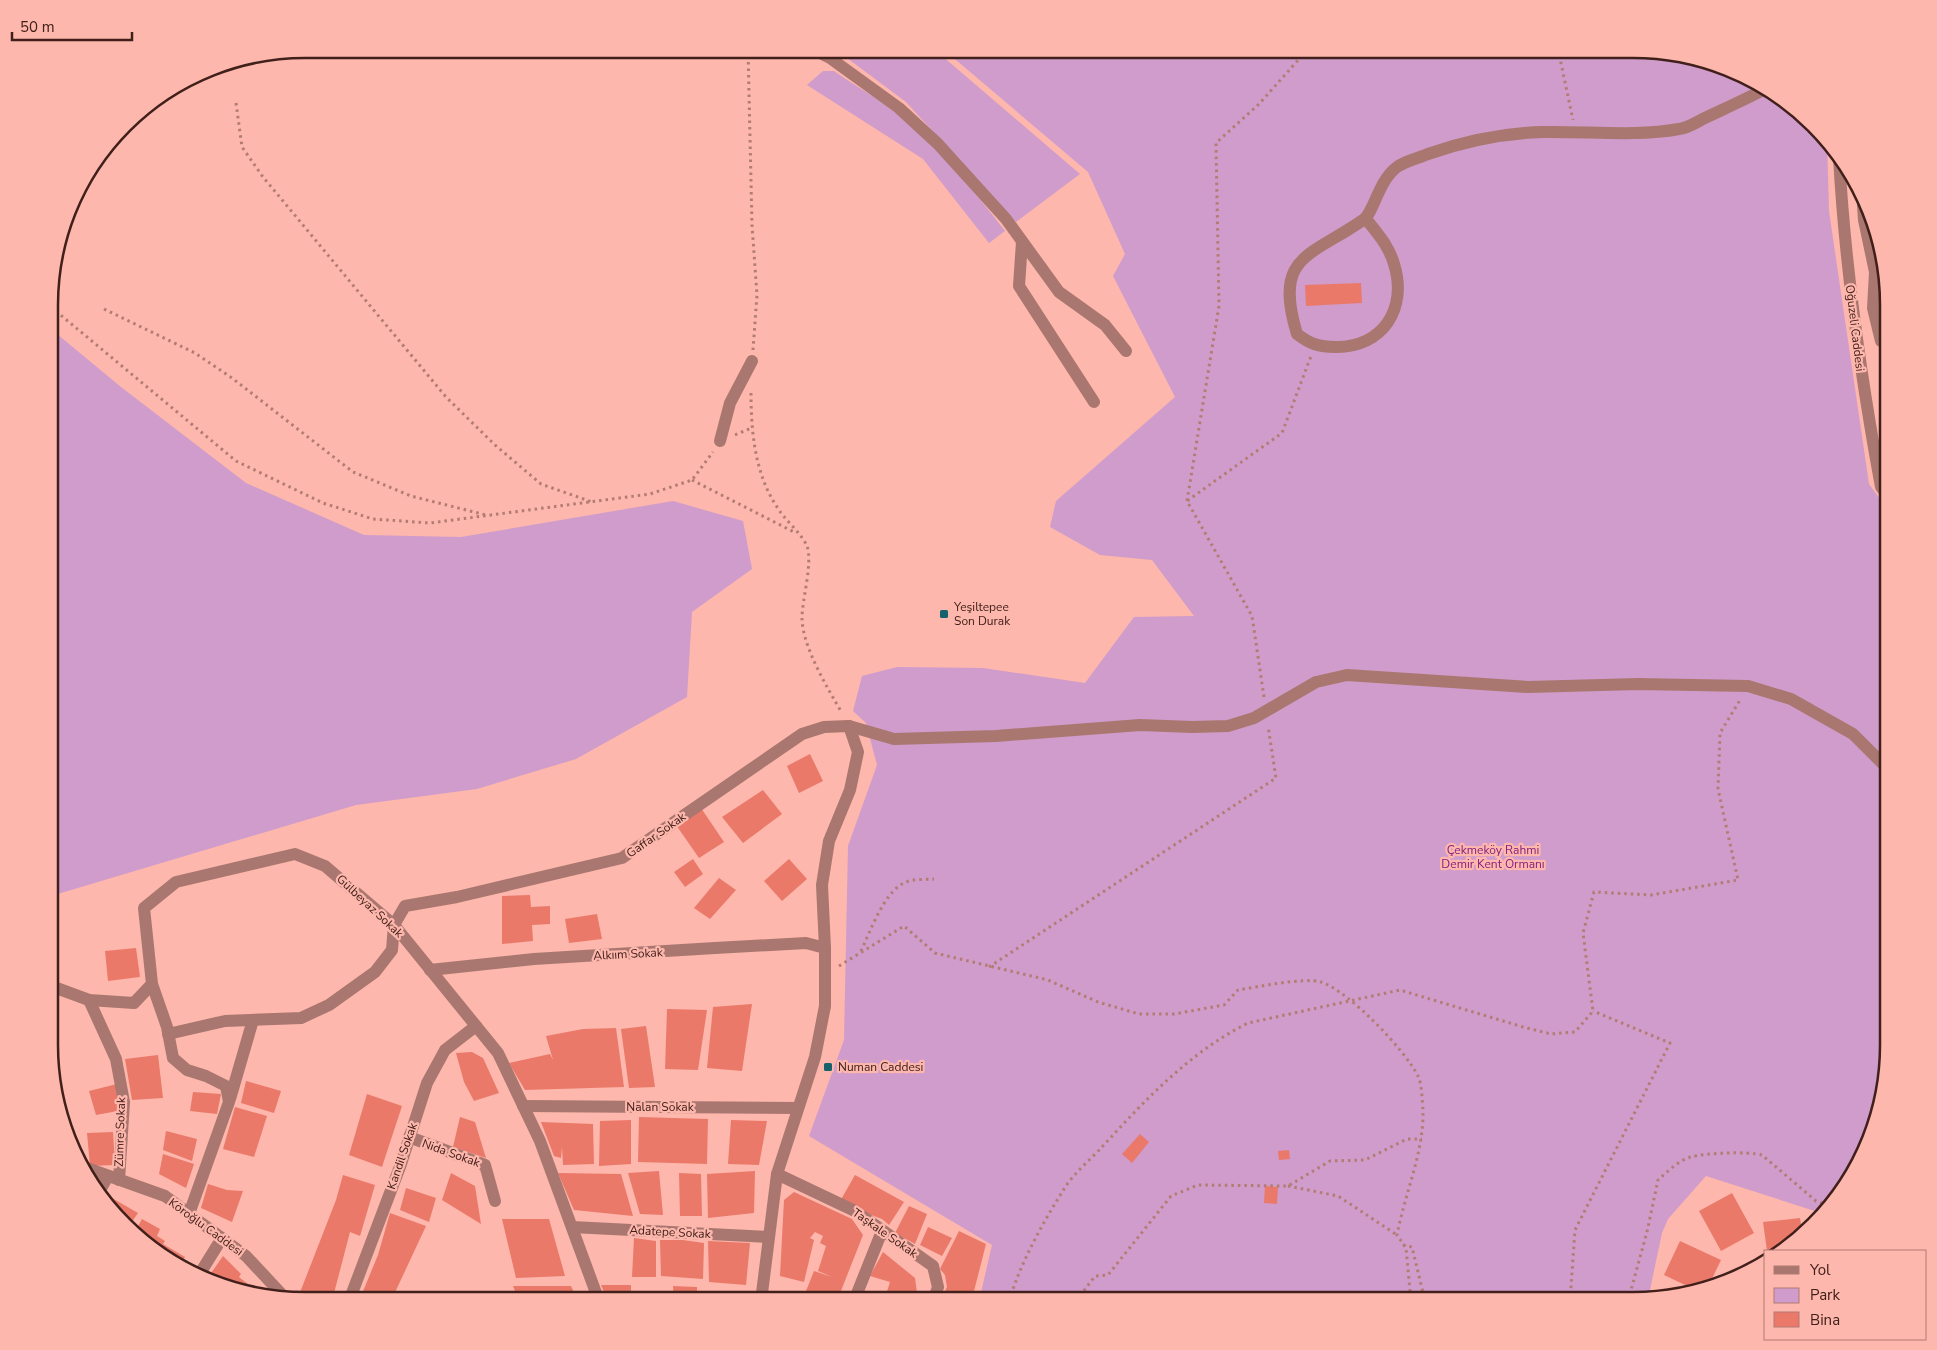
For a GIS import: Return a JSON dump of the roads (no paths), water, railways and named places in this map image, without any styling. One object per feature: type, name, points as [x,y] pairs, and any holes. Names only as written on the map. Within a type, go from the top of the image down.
[{"type":"street","points":[[830,58],[899,108],[938,144],[1006,219],[1059,292],[1105,325],[1126,351]]},
{"type":"street","points":[[1366,219],[1390,252],[1395,266],[1398,284],[1393,315],[1386,327],[1365,343],[1350,347],[1315,346],[1297,334],[1289,296],[1292,278],[1299,262],[1311,251],[1366,219],[1384,180],[1398,166],[1439,150],[1492,137],[1542,132],[1658,133],[1682,129],[1758,92]]},
{"type":"street","name":"Oğuzeli Caddesi","points":[[1840,170],[1843,230],[1863,390],[1880,482]]},
{"type":"street","points":[[1864,219],[1874,272],[1873,308],[1880,337]]},
{"type":"street","points":[[1022,242],[1019,286],[1094,402]]},
{"type":"street","points":[[720,441],[730,402],[752,361]]},
{"type":"street","name":"Gaffar Sokak","points":[[394,925],[405,906],[457,897],[622,858],[802,734],[824,727],[849,726],[894,739],[996,736],[1140,725],[1228,726],[1266,712],[1316,682],[1347,675],[1528,687],[1638,684],[1748,686],[1791,699],[1853,734],[1880,761]]},
{"type":"street","points":[[762,1292],[776,1174],[817,1049],[825,1006],[822,884],[829,841],[850,790],[858,752],[849,726]]},
{"type":"street","name":"Gülbeyaz Sokak","points":[[152,984],[144,908],[176,882],[295,854],[325,866],[394,925],[498,1053],[540,1141],[596,1292]]},
{"type":"street","points":[[168,1034],[225,1021],[301,1018],[329,1005],[375,972],[392,950],[394,925]]},
{"type":"street","name":"Alkıım Sokak","points":[[430,970],[534,959],[715,948],[806,943],[825,948]]},
{"type":"street","points":[[58,989],[89,1000],[134,1002],[152,984],[168,1034],[173,1058],[187,1070],[206,1076],[226,1086],[229,1102]]},
{"type":"street","name":"Zümre Sokak","points":[[89,1000],[116,1059],[124,1102],[113,1178]]},
{"type":"street","points":[[189,1214],[229,1102],[253,1020]]},
{"type":"street","name":"Kandil Sokak","points":[[352,1292],[427,1083],[445,1050],[476,1026]]},
{"type":"street","name":"Nalan Sokak","points":[[523,1106],[798,1108]]},
{"type":"street","name":"Nida Sokak","points":[[409,1137],[485,1165],[495,1202]]},
{"type":"street","name":"Köroğlu Caddesi","points":[[92,1170],[165,1196],[246,1256],[278,1291]]},
{"type":"street","name":"Taşkale Sokak","points":[[776,1174],[855,1211],[932,1266],[938,1287],[936,1292]]},
{"type":"street","points":[[103,1189],[113,1178]]},
{"type":"street","name":"Adatepe Sokak","points":[[572,1228],[767,1237]]},
{"type":"street","points":[[858,1292],[882,1231]]},
{"type":"street","points":[[202,1270],[222,1238]]},
{"type":"place","name":"Yeşiltepee Son Durak","points":[[944,614]]},
{"type":"place","name":"Numan Caddesi","points":[[828,1067]]},
{"type":"park label","name":"Çekmeköy Rahmi Demir Kent Ormanı","points":[[1493,857]]}]
